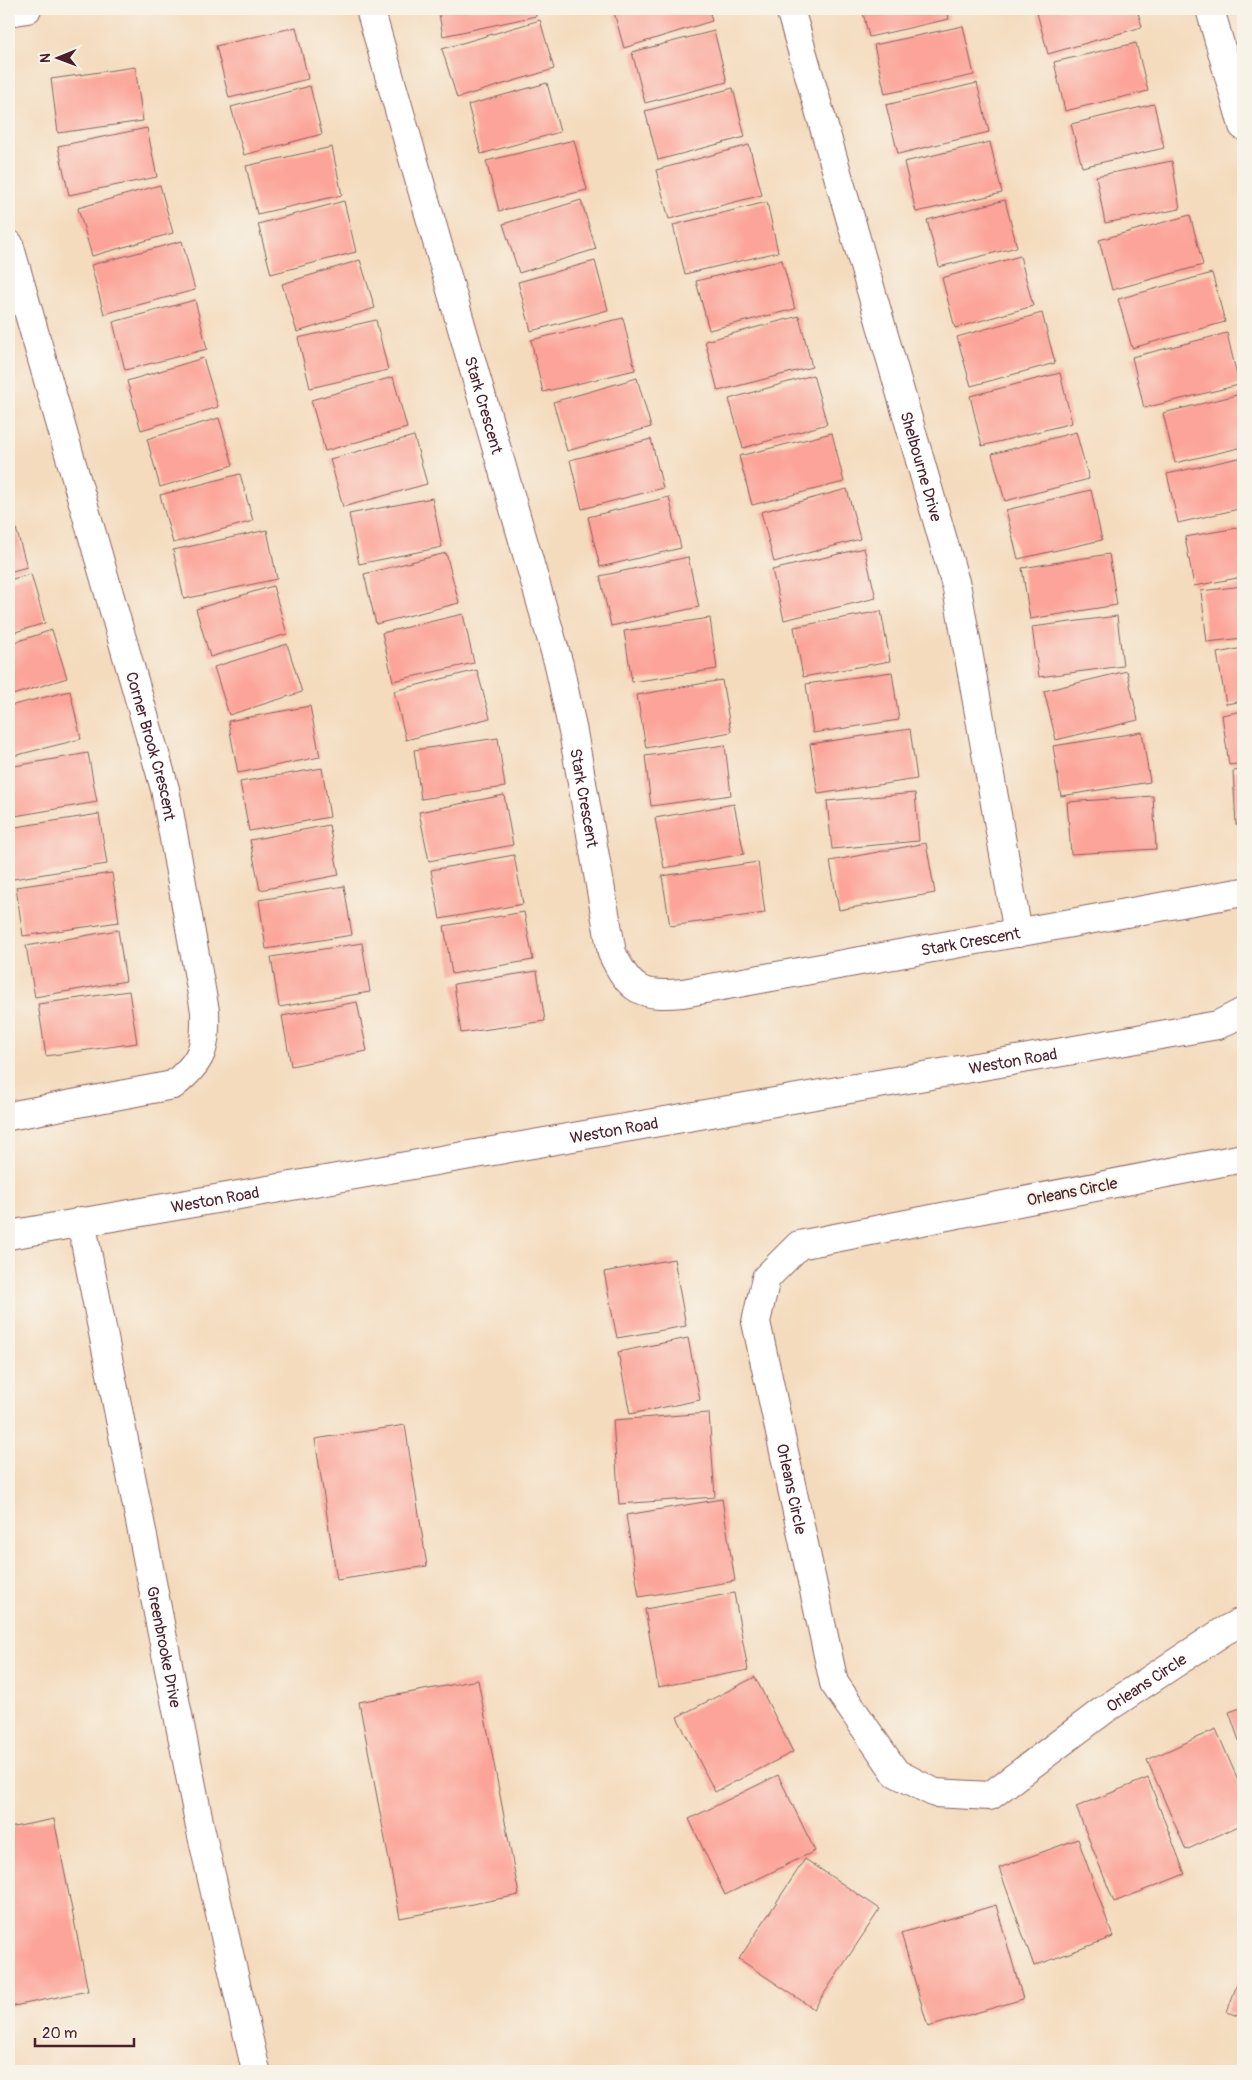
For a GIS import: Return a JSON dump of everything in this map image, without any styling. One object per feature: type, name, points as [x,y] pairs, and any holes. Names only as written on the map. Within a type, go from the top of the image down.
[{"type":"street","points":[[9,12],[27,9]]},
{"type":"street","name":"Stark Crescent","points":[[370,9],[558,665],[573,732],[612,953],[623,976],[639,990],[662,995],[683,993],[1243,892]]},
{"type":"street","name":"Shelbourne Drive","points":[[790,9],[957,589],[1018,933]]},
{"type":"street","points":[[1210,9],[1243,126]]},
{"type":"street","name":"Corner Brook Crescent","points":[[9,244],[165,789],[205,1011],[205,1034],[201,1054],[190,1071],[173,1085],[9,1116]]},
{"type":"street","name":"Weston Road","points":[[9,1235],[81,1221],[1230,1026],[1243,1012]]},
{"type":"street","name":"Orleans Circle","points":[[1243,1158],[799,1245],[766,1278],[756,1322],[834,1683],[896,1773],[935,1793],[990,1796],[1104,1710],[1224,1631],[1243,1622]]},
{"type":"street","name":"Greenbrooke Drive","points":[[81,1221],[200,1827],[256,2071]]},
{"type":"building","points":[[438,9],[535,9],[536,16],[443,36]]},
{"type":"building","points":[[613,9],[709,9],[712,21],[624,48]]},
{"type":"building","points":[[862,9],[947,9],[949,19],[869,37]]},
{"type":"building","points":[[1036,9],[1137,9],[1142,27],[1048,54]]},
{"type":"building","points":[[540,20],[554,69],[457,98],[442,49]]},
{"type":"building","points":[[963,26],[974,75],[885,94],[874,45]]},
{"type":"building","points":[[296,27],[308,79],[229,98],[216,46]]},
{"type":"building","points":[[714,31],[727,82],[645,103],[632,52]]},
{"type":"building","points":[[1136,43],[1148,91],[1065,111],[1054,62]]},
{"type":"building","points":[[135,67],[143,121],[58,133],[51,79]]},
{"type":"building","points":[[547,83],[560,132],[481,154],[468,105]]},
{"type":"building","points":[[977,83],[989,132],[898,154],[886,105]]},
{"type":"building","points":[[310,86],[322,134],[244,155],[231,107]]},
{"type":"building","points":[[733,88],[745,137],[658,160],[645,111]]},
{"type":"building","points":[[1154,104],[1164,148],[1082,167],[1071,124]]},
{"type":"building","points":[[147,128],[157,177],[69,195],[58,146]]},
{"type":"building","points":[[574,140],[587,190],[499,211],[486,161]]},
{"type":"building","points":[[990,142],[1002,193],[916,212],[904,162]]},
{"type":"building","points":[[749,145],[762,195],[669,219],[656,170]]},
{"type":"building","points":[[332,147],[342,195],[257,214],[246,166]]},
{"type":"building","points":[[1172,161],[1180,209],[1105,223],[1096,176]]},
{"type":"building","points":[[160,185],[173,233],[92,256],[78,208]]},
{"type":"building","points":[[581,200],[596,249],[519,273],[503,224]]},
{"type":"building","points":[[1005,200],[1017,247],[939,267],[927,220]]},
{"type":"building","points":[[344,201],[356,252],[271,274],[258,224]]},
{"type":"building","points":[[767,202],[778,252],[685,274],[673,225]]},
{"type":"building","points":[[1190,215],[1203,265],[1112,290],[1099,240]]},
{"type":"building","points":[[182,241],[195,290],[104,314],[91,265]]},
{"type":"building","points":[[1020,256],[1033,306],[955,328],[942,278]]},
{"type":"building","points":[[360,260],[375,308],[297,332],[282,284]]},
{"type":"building","points":[[782,260],[795,309],[709,330],[696,281]]},
{"type":"building","points":[[595,261],[608,310],[531,331],[518,282]]},
{"type":"building","points":[[1212,273],[1225,322],[1132,348],[1118,299]]},
{"type":"building","points":[[195,300],[207,349],[125,370],[113,322]]},
{"type":"building","points":[[1042,313],[1055,363],[971,386],[957,337]]},
{"type":"building","points":[[799,316],[812,367],[718,391],[705,341]]},
{"type":"building","points":[[623,318],[635,370],[543,392],[531,340]]},
{"type":"building","points":[[376,320],[388,370],[310,388],[298,338]]},
{"type":"building","points":[[1227,333],[1239,385],[1144,408],[1132,357]]},
{"type":"building","points":[[203,358],[218,407],[141,430],[127,381]]},
{"type":"building","points":[[1060,373],[1072,423],[982,446],[970,396]]},
{"type":"building","points":[[813,375],[827,424],[743,448],[729,399]]},
{"type":"building","points":[[393,377],[407,428],[325,451],[311,400]]},
{"type":"building","points":[[637,378],[651,427],[567,451],[553,402]]},
{"type":"building","points":[[1241,394],[1243,404],[1243,447],[1175,463],[1163,413]]},
{"type":"building","points":[[219,418],[233,465],[160,487],[147,439]]},
{"type":"building","points":[[1076,432],[1089,479],[1005,501],[992,454]]},
{"type":"building","points":[[832,433],[844,482],[752,505],[739,456]]},
{"type":"building","points":[[414,436],[427,484],[343,507],[330,459]]},
{"type":"building","points":[[651,439],[663,488],[582,509],[570,460]]},
{"type":"building","points":[[1243,457],[1243,508],[1178,523],[1167,474]]},
{"type":"building","points":[[240,474],[253,521],[173,543],[160,495]]},
{"type":"building","points":[[847,489],[860,539],[774,562],[761,512]]},
{"type":"building","points":[[1091,490],[1102,540],[1018,559],[1006,510]]},
{"type":"building","points":[[669,497],[681,548],[600,567],[588,517]]},
{"type":"building","points":[[432,498],[442,547],[359,564],[349,514]]},
{"type":"building","points":[[13,518],[27,567],[9,572],[9,519]]},
{"type":"building","points":[[1243,527],[1243,577],[1194,586],[1185,537]]},
{"type":"building","points":[[267,530],[277,579],[184,599],[173,550]]},
{"type":"building","points":[[864,548],[876,598],[784,620],[772,570]]},
{"type":"building","points":[[446,553],[459,603],[376,624],[364,574]]},
{"type":"building","points":[[1109,554],[1117,605],[1030,619],[1022,568]]},
{"type":"building","points":[[688,557],[699,607],[611,626],[600,576]]},
{"type":"building","points":[[31,574],[45,623],[9,634],[9,580]]},
{"type":"building","points":[[273,586],[287,634],[210,657],[196,609]]},
{"type":"building","points":[[1243,586],[1243,638],[1207,642],[1201,591]]},
{"type":"building","points":[[881,611],[890,661],[803,677],[794,627]]},
{"type":"building","points":[[463,614],[474,663],[393,681],[382,633]]},
{"type":"building","points":[[1117,616],[1123,666],[1039,677],[1032,627]]},
{"type":"building","points":[[710,618],[717,669],[632,682],[624,631]]},
{"type":"building","points":[[52,630],[67,678],[9,696],[9,644]]},
{"type":"building","points":[[287,644],[302,692],[229,715],[214,667]]},
{"type":"building","points":[[1243,648],[1243,701],[1226,704],[1217,653]]},
{"type":"building","points":[[477,670],[490,718],[406,740],[394,691]]},
{"type":"building","points":[[1127,671],[1138,720],[1056,740],[1044,691]]},
{"type":"building","points":[[892,672],[899,720],[813,733],[806,684]]},
{"type":"building","points":[[722,680],[731,732],[646,748],[637,695]]},
{"type":"building","points":[[70,691],[81,739],[9,757],[9,706]]},
{"type":"building","points":[[310,706],[320,757],[238,773],[228,721]]},
{"type":"building","points":[[1243,711],[1243,763],[1229,765],[1222,715]]},
{"type":"building","points":[[910,729],[917,779],[818,794],[810,744]]},
{"type":"building","points":[[1142,732],[1150,782],[1061,796],[1053,746]]},
{"type":"building","points":[[498,738],[505,787],[421,799],[414,750]]},
{"type":"building","points":[[725,745],[731,795],[651,806],[645,756]]},
{"type":"building","points":[[88,753],[97,802],[9,817],[9,767]]},
{"type":"building","points":[[322,768],[330,817],[249,831],[240,782]]},
{"type":"building","points":[[1243,770],[1243,824],[1236,825],[1233,771]]},
{"type":"building","points":[[915,793],[919,841],[832,849],[827,801]]},
{"type":"building","points":[[504,795],[513,845],[429,861],[419,812]]},
{"type":"building","points":[[1153,796],[1156,849],[1071,854],[1067,802]]},
{"type":"building","points":[[734,804],[744,854],[664,868],[655,818]]},
{"type":"building","points":[[99,814],[107,864],[13,879],[9,854],[9,828]]},
{"type":"building","points":[[329,825],[339,875],[260,890],[250,840]]},
{"type":"building","points":[[926,843],[935,893],[839,910],[830,861]]},
{"type":"building","points":[[514,855],[523,904],[440,919],[431,870]]},
{"type":"building","points":[[758,862],[765,913],[670,926],[662,876]]},
{"type":"building","points":[[112,873],[119,922],[23,936],[16,887]]},
{"type":"building","points":[[344,886],[352,935],[266,949],[259,900]]},
{"type":"building","points":[[524,912],[533,960],[452,974],[444,926]]},
{"type":"building","points":[[118,930],[126,981],[35,997],[26,946]]},
{"type":"building","points":[[362,943],[370,992],[279,1007],[271,957]]},
{"type":"building","points":[[537,971],[545,1021],[461,1033],[454,984]]},
{"type":"building","points":[[129,991],[137,1043],[46,1056],[38,1004]]},
{"type":"building","points":[[357,1002],[367,1051],[291,1066],[282,1016]]},
{"type":"building","points":[[674,1259],[686,1326],[617,1338],[604,1272]]},
{"type":"building","points":[[688,1338],[700,1400],[630,1414],[618,1352]]},
{"type":"building","points":[[709,1413],[715,1497],[619,1504],[613,1420]]},
{"type":"building","points":[[405,1425],[427,1566],[337,1580],[315,1439]]},
{"type":"building","points":[[722,1499],[735,1581],[639,1597],[626,1515]]},
{"type":"building","points":[[734,1593],[748,1670],[658,1687],[645,1609]]},
{"type":"building","points":[[755,1677],[793,1752],[715,1792],[677,1717]]},
{"type":"building","points":[[478,1680],[519,1895],[400,1918],[359,1702]]},
{"type":"building","points":[[1243,1707],[1243,1752],[1229,1712]]},
{"type":"building","points":[[1216,1729],[1243,1792],[1243,1824],[1186,1850],[1147,1760]]},
{"type":"building","points":[[778,1775],[815,1851],[725,1895],[689,1819]]},
{"type":"building","points":[[1148,1778],[1185,1874],[1114,1902],[1076,1807]]},
{"type":"building","points":[[54,1819],[88,1991],[9,2007],[9,1828]]},
{"type":"building","points":[[1078,1839],[1113,1937],[1034,1966],[999,1868]]},
{"type":"building","points":[[805,1859],[880,1909],[814,2009],[739,1959]]},
{"type":"building","points":[[996,1905],[1023,1999],[928,2027],[901,1933]]},
{"type":"building","points":[[1243,1968],[1243,2018],[1227,2012]]}]
